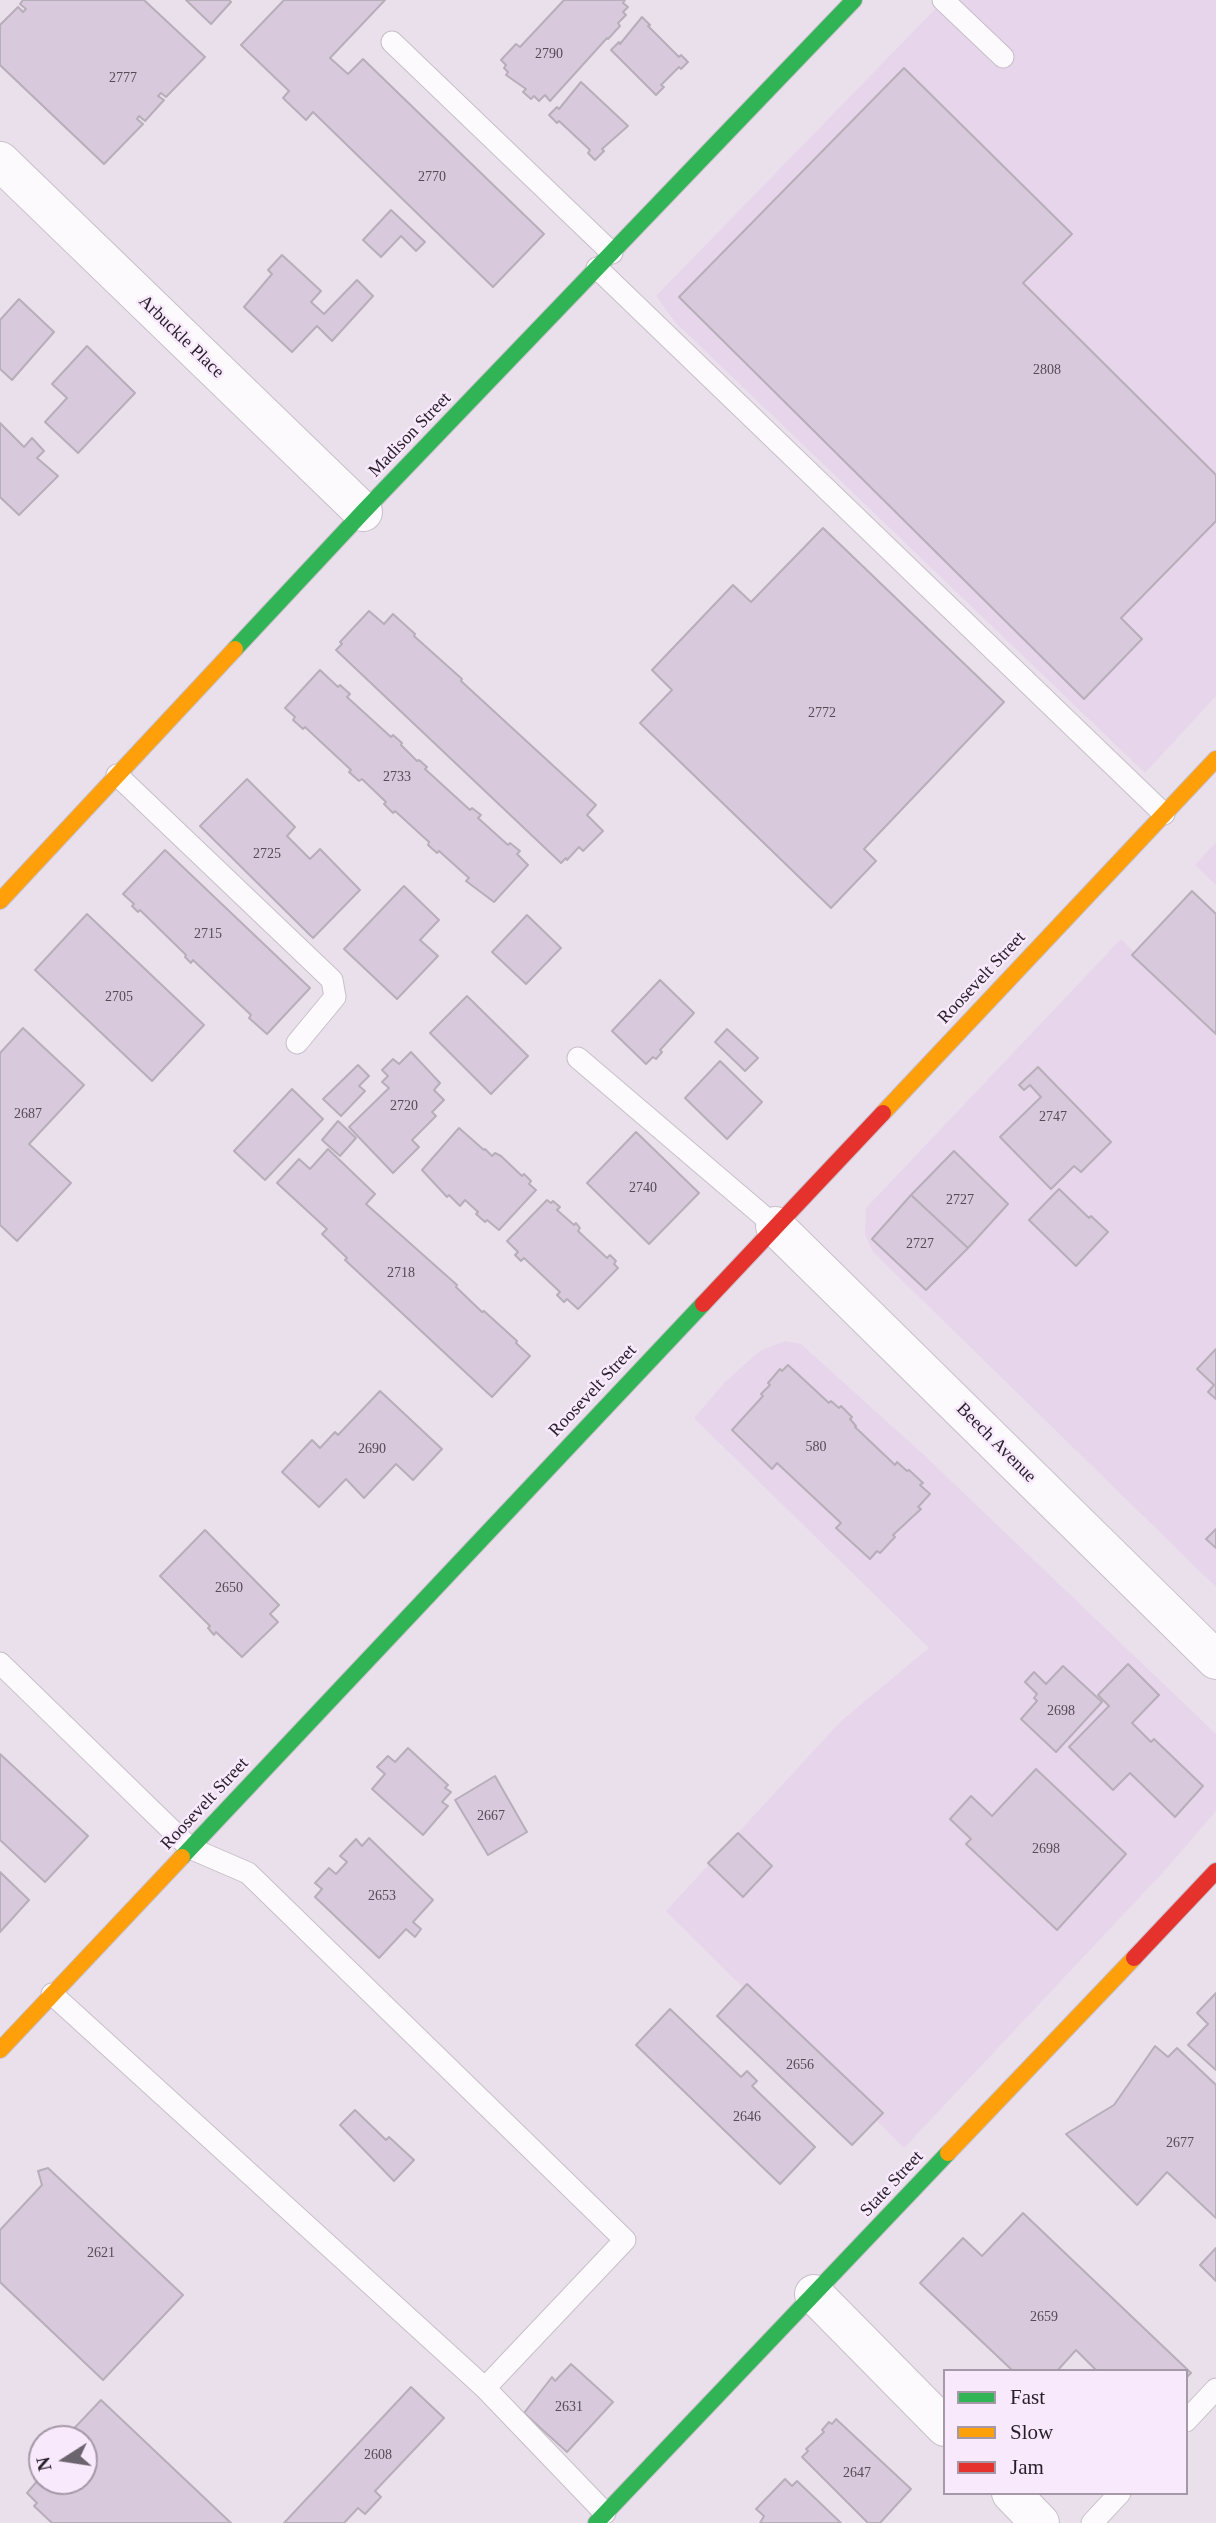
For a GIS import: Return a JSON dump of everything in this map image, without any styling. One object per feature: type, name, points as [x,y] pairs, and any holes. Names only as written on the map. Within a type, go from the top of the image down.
[{"type":"street","name":"Madison Street","points":[[0,901],[363,512],[854,0]]},
{"type":"street","name":"Arbuckle Place","points":[[0,162],[363,512]]},
{"type":"street","name":"Roosevelt Street","points":[[0,2050],[1216,759]]},
{"type":"street","name":"Beech Avenue","points":[[775,1226],[1216,1660]]},
{"type":"street","name":"State Street","points":[[601,2518],[1216,1871]]},
{"type":"street","points":[[814,2294],[943,2425]]},
{"type":"street","points":[[1013,2495],[1040,2523]]},
{"type":"lane","points":[[943,0],[1003,57]]},
{"type":"lane","points":[[392,42],[604,260],[1164,814]]},
{"type":"lane","points":[[117,775],[331,980],[335,997],[297,1043]]},
{"type":"lane","points":[[578,1058],[775,1226]]},
{"type":"lane","points":[[0,1663],[190,1848],[248,1873],[625,2240],[485,2388]]},
{"type":"lane","points":[[52,1994],[485,2388],[601,2518]]},
{"type":"lane","points":[[1188,2419],[1216,2389]]},
{"type":"lane","points":[[1092,2523],[1118,2495]]},
{"type":"shaded area","points":[[944,0],[1216,0],[1216,696],[1145,773],[675,322],[656,296]]},
{"type":"shaded area","points":[[1216,842],[1216,885],[1195,865]]},
{"type":"shaded area","points":[[1121,939],[1216,1033],[1216,1587],[873,1252],[865,1234],[866,1208]]},
{"type":"shaded area","points":[[785,1341],[801,1344],[925,1456],[1216,1734],[1216,1811],[1167,1868],[904,2148],[666,1911],[841,1721],[929,1648],[694,1418],[725,1382],[760,1351]]},
{"type":"building","points":[[23,0],[144,0],[205,57],[166,97],[161,93],[158,96],[164,100],[145,121],[139,116],[137,119],[143,124],[104,164],[0,65],[0,25],[18,7],[23,12],[26,9],[20,4]]},
{"type":"building","points":[[186,0],[229,0],[231,2],[211,24]]},
{"type":"building","points":[[284,0],[385,0],[330,58],[348,74],[363,59],[544,234],[493,287],[313,112],[306,120],[283,98],[289,91],[241,45]]},
{"type":"building","points":[[564,0],[625,0],[623,3],[628,7],[623,12],[626,15],[618,23],[620,26],[550,101],[545,95],[539,101],[534,96],[531,99],[523,92],[526,89],[506,75],[506,65],[501,60],[516,44],[520,47]]},
{"type":"building","points":[[642,17],[679,57],[681,55],[688,62],[661,85],[664,87],[656,95],[611,50],[619,42],[620,44]]},
{"type":"building","points":[[904,68],[1072,234],[1023,283],[1216,475],[1216,521],[1121,618],[1142,639],[1084,699],[679,297]]},
{"type":"building","points":[[581,82],[628,126],[602,149],[604,151],[595,160],[588,153],[590,150],[549,115],[557,107],[559,109]]},
{"type":"building","points":[[391,210],[425,242],[416,251],[401,236],[381,257],[363,240]]},
{"type":"building","points":[[282,255],[321,291],[311,302],[324,314],[357,280],[373,296],[332,341],[317,326],[292,352],[244,307],[272,274],[268,270]]},
{"type":"building","points":[[19,299],[54,332],[12,380],[0,369],[0,320]]},
{"type":"building","points":[[87,346],[135,393],[78,453],[45,422],[67,398],[52,384]]},
{"type":"building","points":[[0,423],[24,447],[32,438],[44,451],[37,458],[58,476],[19,515],[0,497]]},
{"type":"building","points":[[823,528],[1004,702],[864,849],[876,861],[831,908],[640,723],[672,690],[652,670],[733,585],[751,602]]},
{"type":"building","points":[[369,611],[384,624],[393,614],[462,679],[461,681],[596,805],[587,815],[603,831],[583,851],[579,847],[561,863],[336,650],[342,644],[340,642]]},
{"type":"building","points":[[320,670],[350,694],[347,697],[391,737],[393,735],[402,743],[417,761],[427,767],[425,769],[470,810],[472,808],[481,815],[478,818],[508,845],[510,843],[520,851],[517,854],[528,865],[494,902],[466,881],[469,878],[439,851],[437,853],[428,845],[429,842],[395,811],[393,813],[384,804],[386,802],[362,779],[359,781],[349,772],[351,770],[305,727],[303,729],[293,720],[295,717],[285,708]]},
{"type":"building","points":[[247,779],[295,827],[287,836],[310,859],[320,849],[360,890],[313,938],[200,826]]},
{"type":"building","points":[[165,850],[310,988],[267,1034],[249,1018],[251,1015],[193,960],[191,963],[123,894]]},
{"type":"building","points":[[404,886],[439,920],[420,940],[438,956],[397,999],[344,949]]},
{"type":"building","points":[[1192,891],[1216,914],[1216,1034],[1132,955]]},
{"type":"building","points":[[87,914],[204,1025],[152,1081],[35,970]]},
{"type":"building","points":[[527,915],[561,948],[526,984],[492,952]]},
{"type":"building","points":[[660,980],[694,1013],[660,1050],[662,1052],[656,1059],[653,1057],[646,1064],[612,1031]]},
{"type":"building","points":[[467,996],[528,1056],[491,1094],[430,1033]]},
{"type":"building","points":[[23,1028],[84,1085],[29,1144],[71,1183],[17,1241],[0,1225],[0,1053]]},
{"type":"building","points":[[727,1029],[758,1058],[745,1071],[715,1042]]},
{"type":"building","points":[[411,1052],[440,1083],[434,1090],[444,1100],[432,1112],[436,1116],[412,1140],[419,1147],[393,1173],[349,1127],[389,1088],[382,1082],[388,1076],[382,1070],[393,1059],[399,1064]]},
{"type":"building","points":[[720,1061],[762,1102],[727,1139],[685,1098]]},
{"type":"building","points":[[358,1065],[369,1076],[359,1086],[365,1091],[341,1116],[323,1099]]},
{"type":"building","points":[[1038,1067],[1111,1142],[1081,1172],[1074,1166],[1051,1189],[1000,1137],[1041,1097],[1030,1085],[1024,1090],[1019,1085]]},
{"type":"building","points":[[292,1089],[323,1119],[265,1180],[234,1151]]},
{"type":"building","points":[[338,1121],[356,1138],[340,1156],[322,1140]]},
{"type":"building","points":[[459,1128],[492,1156],[495,1153],[501,1156],[522,1176],[524,1174],[536,1190],[499,1230],[487,1220],[485,1222],[465,1200],[460,1206],[449,1195],[447,1197],[422,1170]]},
{"type":"building","points":[[636,1132],[699,1193],[649,1244],[587,1183]]},
{"type":"building","points":[[328,1149],[375,1194],[366,1204],[457,1285],[456,1287],[517,1341],[530,1356],[492,1397],[345,1260],[347,1258],[322,1234],[327,1229],[277,1183],[299,1159],[310,1169]]},
{"type":"building","points":[[954,1151],[1008,1204],[968,1248],[911,1195]]},
{"type":"building","points":[[1059,1189],[1108,1232],[1076,1266],[1029,1220]]},
{"type":"building","points":[[911,1195],[968,1248],[926,1290],[872,1239]]},
{"type":"building","points":[[547,1200],[560,1207],[557,1210],[574,1225],[576,1223],[580,1228],[578,1231],[607,1258],[610,1255],[618,1268],[578,1309],[567,1299],[564,1302],[557,1295],[560,1292],[524,1258],[521,1261],[515,1255],[518,1252],[507,1241]]},
{"type":"building","points":[[1216,1349],[1216,1399],[1208,1392],[1214,1385],[1197,1369]]},
{"type":"building","points":[[788,1365],[829,1403],[831,1401],[839,1408],[841,1406],[852,1417],[850,1419],[855,1427],[895,1465],[897,1462],[909,1470],[930,1494],[918,1507],[921,1509],[893,1535],[895,1537],[880,1553],[877,1551],[870,1559],[836,1528],[841,1523],[777,1463],[772,1469],[732,1430],[763,1396],[761,1394],[780,1369],[782,1371]]},
{"type":"building","points":[[380,1391],[442,1449],[413,1480],[396,1464],[364,1498],[346,1479],[319,1507],[282,1472],[312,1440],[320,1448],[335,1432],[338,1435]]},
{"type":"building","points":[[1216,1529],[1216,1548],[1206,1539]]},
{"type":"building","points":[[205,1530],[279,1605],[270,1614],[278,1622],[242,1657],[216,1632],[214,1635],[208,1628],[210,1626],[160,1576]]},
{"type":"building","points":[[1128,1664],[1159,1695],[1132,1723],[1151,1742],[1154,1739],[1203,1786],[1175,1817],[1130,1773],[1113,1790],[1069,1747],[1109,1706],[1098,1695]]},
{"type":"building","points":[[1063,1666],[1102,1702],[1056,1752],[1021,1719],[1037,1701],[1034,1698],[1037,1694],[1025,1682],[1034,1672],[1046,1684]]},
{"type":"building","points":[[408,1748],[448,1785],[445,1788],[451,1792],[442,1802],[448,1806],[423,1835],[372,1789],[385,1774],[377,1767],[388,1756],[395,1762]]},
{"type":"building","points":[[0,1754],[88,1836],[45,1882],[0,1840]]},
{"type":"building","points":[[1036,1769],[1126,1854],[1057,1930],[966,1844],[971,1839],[950,1819],[971,1796],[992,1816]]},
{"type":"building","points":[[495,1776],[527,1832],[488,1855],[455,1800]]},
{"type":"building","points":[[738,1833],[772,1866],[743,1897],[708,1863]]},
{"type":"building","points":[[369,1838],[433,1900],[413,1922],[421,1929],[415,1937],[406,1929],[379,1958],[315,1897],[322,1889],[315,1883],[329,1868],[336,1874],[347,1862],[340,1856],[356,1839],[362,1846]]},
{"type":"building","points":[[0,1872],[29,1900],[0,1932]]},
{"type":"building","points":[[747,1984],[883,2113],[852,2145],[717,2016]]},
{"type":"building","points":[[1216,1993],[1216,2070],[1188,2045],[1208,2024],[1197,2013]]},
{"type":"building","points":[[670,2009],[741,2077],[747,2071],[757,2081],[752,2086],[815,2147],[780,2184],[636,2045]]},
{"type":"building","points":[[1155,2046],[1168,2057],[1177,2048],[1216,2085],[1216,2218],[1167,2172],[1137,2205],[1066,2134],[1114,2105]]},
{"type":"building","points":[[355,2110],[386,2140],[389,2137],[414,2160],[394,2181],[340,2125]]},
{"type":"building","points":[[48,2168],[183,2295],[103,2380],[0,2282],[0,2230],[42,2185],[38,2171]]},
{"type":"building","points":[[1023,2213],[1187,2369],[1095,2369],[1076,2350],[1059,2369],[1011,2369],[920,2283],[963,2238],[982,2256]]},
{"type":"building","points":[[1216,2248],[1216,2281],[1200,2265]]},
{"type":"building","points":[[571,2364],[613,2402],[567,2452],[524,2413],[552,2377],[555,2381]]},
{"type":"building","points":[[411,2387],[444,2418],[375,2491],[381,2497],[365,2514],[358,2508],[344,2523],[284,2523]]},
{"type":"building","points":[[101,2400],[231,2523],[52,2523],[34,2506],[37,2503],[29,2495],[98,2495],[98,2425],[77,2425]]},
{"type":"building","points":[[836,2419],[911,2489],[880,2523],[868,2523],[802,2457],[808,2451],[806,2449],[824,2432],[822,2430],[829,2422],[832,2424]]},
{"type":"building","points":[[785,2479],[792,2486],[797,2481],[841,2523],[760,2523],[764,2516],[756,2509]]},
{"type":"traffic: fast","points":[[235,649],[854,0]]},
{"type":"traffic: fast","points":[[182,1857],[703,1304]]},
{"type":"traffic: fast","points":[[596,2523],[948,2153]]},
{"type":"traffic: slow","points":[[0,901],[235,649]]},
{"type":"traffic: slow","points":[[883,1113],[1216,759]]},
{"type":"traffic: slow","points":[[0,2050],[182,1857]]},
{"type":"traffic: slow","points":[[948,2153],[1134,1958]]},
{"type":"traffic: jam","points":[[703,1304],[883,1113]]},
{"type":"traffic: jam","points":[[1134,1958],[1216,1871]]}]
